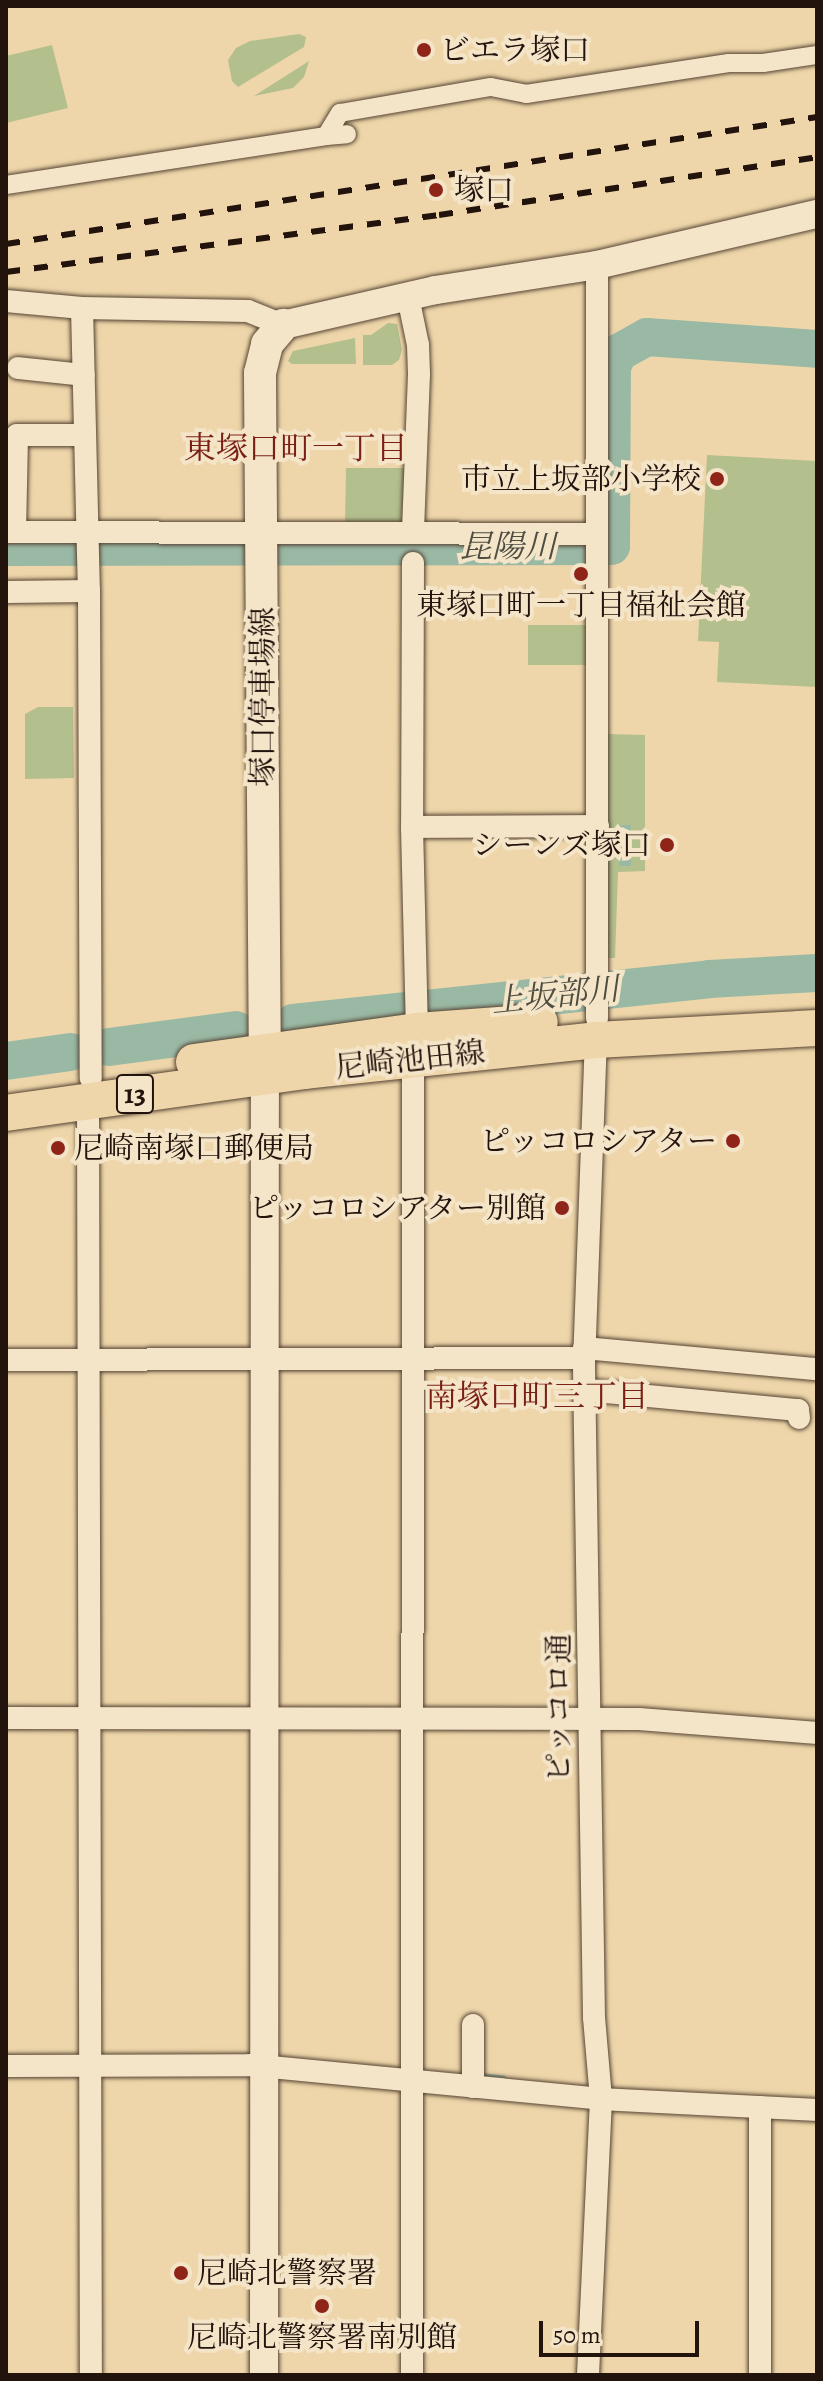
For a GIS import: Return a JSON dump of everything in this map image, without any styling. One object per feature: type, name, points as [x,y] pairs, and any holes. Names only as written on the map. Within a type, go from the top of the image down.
[{"type":"main road","name":"塚口停車場線","points":[[264,1064],[260,373],[267,344],[283,325]]},
{"type":"main road","name":"尼崎池田線","points":[[6,1113],[90,1089],[264,1064],[415,1026],[597,1010],[817,1005]]},
{"type":"main road","name":"尼崎池田線","points":[[597,1010],[817,1028]]},
{"type":"main road","name":"尼崎池田線","points":[[6,1088],[90,1089]]},
{"type":"street","points":[[326,136],[340,113],[491,87],[526,94],[729,63],[763,63],[817,55]]},
{"type":"street","points":[[6,185],[347,134]]},
{"type":"street","points":[[6,301],[82,308],[248,311],[283,325],[408,297],[597,265],[817,214]]},
{"type":"street","name":"ピッコロ通","points":[[588,2375],[599,2088],[593,2003],[584,1353],[597,1010],[597,265]]},
{"type":"street","points":[[408,297],[418,345],[413,533]]},
{"type":"street","points":[[82,308],[89,591],[87,1360],[91,2375]]},
{"type":"street","points":[[18,368],[84,375]]},
{"type":"street","points":[[85,435],[17,435],[10,532],[87,541],[263,542],[413,533],[597,543]]},
{"type":"street","points":[[412,2375],[413,563]]},
{"type":"street","points":[[6,592],[89,591]]},
{"type":"street","points":[[412,827],[598,826]]},
{"type":"street","points":[[264,1064],[264,2375]]},
{"type":"street","points":[[6,1360],[413,1358],[584,1353],[817,1369]]},
{"type":"street","points":[[585,1390],[798,1410],[799,1418]]},
{"type":"street","points":[[6,1718],[674,1721],[817,1733]]},
{"type":"street","points":[[473,2025],[473,2079]]},
{"type":"street","points":[[6,2066],[88,2059],[265,2066],[412,2082],[473,2079],[599,2088],[760,2107],[817,2110]]},
{"type":"street","points":[[760,2107],[760,2375]]},
{"type":"green space","points":[[299,34],[306,37],[304,47],[238,87],[232,81],[228,60],[236,48],[250,41]]},
{"type":"green space","points":[[52,45],[68,108],[6,123],[6,56]]},
{"type":"green space","points":[[309,61],[304,77],[293,88],[254,96]]},
{"type":"green space","points":[[388,323],[397,324],[402,350],[399,360],[392,365],[363,365],[363,335],[371,335]]},
{"type":"green space","points":[[355,338],[356,364],[292,364],[288,361],[293,351]]},
{"type":"green space","points":[[707,455],[817,461],[817,687],[717,682],[719,642],[698,641]]},
{"type":"green space","points":[[346,468],[409,468],[409,518],[399,527],[345,525]]},
{"type":"green space","points":[[528,625],[589,625],[589,665],[528,665]]},
{"type":"green space","points":[[38,707],[73,707],[74,778],[25,779],[25,714]]},
{"type":"green space","points":[[606,734],[645,735],[645,871],[618,872],[615,958],[604,958]]},
{"type":"shaded area","points":[[619,825],[631,825],[631,866],[619,866]]},
{"type":"waterway","name":"昆陽川","points":[[6,547],[611,546],[612,367],[618,353],[647,337],[817,349]]},
{"type":"waterway","name":"上坂部川","points":[[293,1023],[709,979],[817,973]]},
{"type":"waterway","name":"上坂部川","points":[[109,1047],[236,1030]]},
{"type":"waterway","name":"上坂部川","points":[[6,1061],[70,1052]]},
{"type":"waterway","points":[[478,2076],[503,2078]]},
{"type":"railway","points":[[6,244],[817,117]]},
{"type":"railway","points":[[6,272],[439,215],[817,157]]},
{"type":"place","name":"ビエラ塚口","points":[[424,50]]},
{"type":"place","name":"塚口","points":[[436,190]]},
{"type":"place","name":"市立上坂部小学校","points":[[717,479]]},
{"type":"place","name":"東塚口町一丁目福祉会館","points":[[581,574]]},
{"type":"place","name":"シーンズ塚口","points":[[667,845]]},
{"type":"place","name":"ピッコロシアター","points":[[733,1141]]},
{"type":"place","name":"尼崎南塚口郵便局","points":[[58,1148]]},
{"type":"place","name":"ピッコロシアター別館","points":[[562,1208]]},
{"type":"place","name":"尼崎北警察署","points":[[181,2273]]},
{"type":"place","name":"尼崎北警察署南別館","points":[[322,2306]]},
{"type":"district","name":"東塚口町一丁目","points":[[296,448]]},
{"type":"district","name":"南塚口町三丁目","points":[[537,1396]]}]
